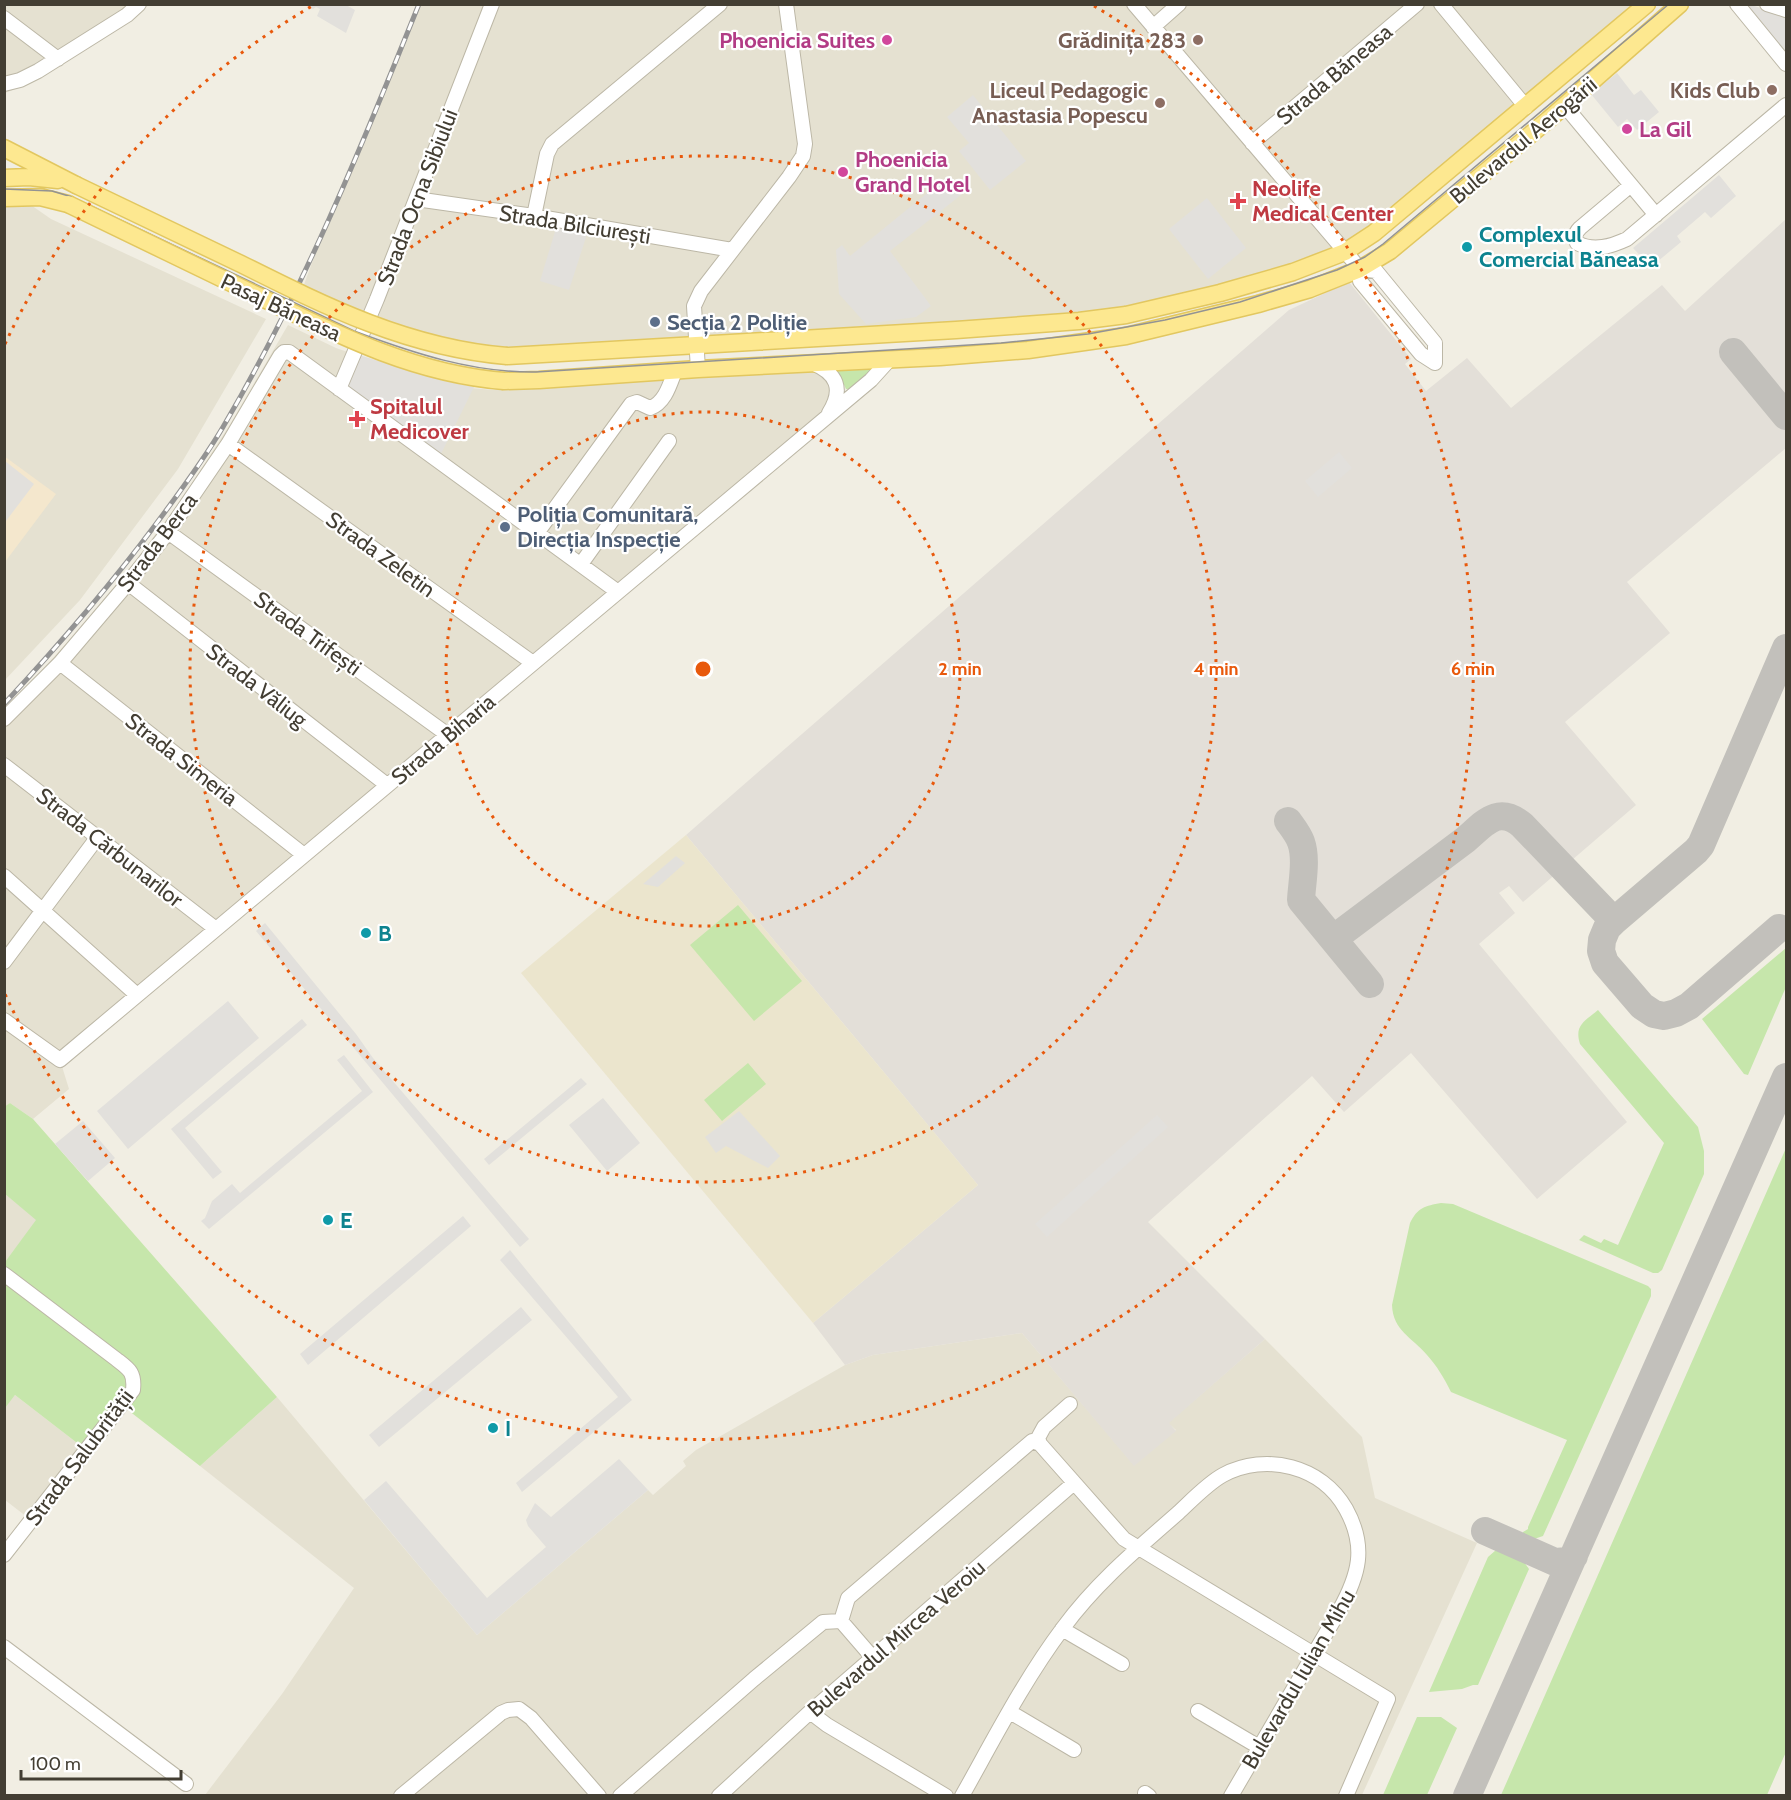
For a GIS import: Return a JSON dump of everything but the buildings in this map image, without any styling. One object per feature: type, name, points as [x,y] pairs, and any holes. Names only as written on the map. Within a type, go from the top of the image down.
[{"type":"main road","name":"Bulevardul Aerogării","points":[[697,345],[967,330],[1125,315],[1262,282],[1312,265],[1345,252],[1374,233],[1647,4]]},
{"type":"main road","name":"Bulevardul Aerogării","points":[[890,359],[1028,350],[1126,336],[1258,304],[1310,289],[1360,269],[1390,251],[1565,106],[1680,4]]},
{"type":"main road","points":[[4,148],[76,184]]},
{"type":"main road","points":[[4,178],[39,177],[76,184]]},
{"type":"main road","name":"Pasaj Băneasa","points":[[76,184],[276,282],[368,323],[438,346],[507,356],[697,345]]},
{"type":"main road","name":"Pasaj Băneasa","points":[[4,198],[40,197],[68,204],[304,319],[386,355],[456,375],[504,381],[538,380],[890,359]]},
{"type":"street","points":[[4,84],[20,80],[58,59],[128,15],[139,4]]},
{"type":"street","name":"Strada Ocna Sibiului","points":[[339,389],[377,299],[492,4]]},
{"type":"street","points":[[534,216],[547,154],[552,144],[720,4]]},
{"type":"street","points":[[698,369],[695,301],[803,156],[805,144],[786,4]]},
{"type":"street","points":[[1134,4],[1360,269],[1360,281],[1421,354],[1435,363],[1435,343],[1376,271],[1360,269]]},
{"type":"street","points":[[1153,27],[1179,4]]},
{"type":"street","name":"Strada Băneasa","points":[[1252,143],[1417,4]]},
{"type":"street","points":[[1441,4],[1526,106]]},
{"type":"street","points":[[1737,4],[1786,64]]},
{"type":"street","points":[[1767,4],[1786,10]]},
{"type":"street","points":[[4,18],[58,59]]},
{"type":"street","points":[[1631,185],[1580,228],[1576,233],[1577,243],[1592,248],[1616,245],[1627,239],[1786,105]]},
{"type":"street","points":[[1565,106],[1656,215]]},
{"type":"street","name":"Strada Bilciurești","points":[[416,199],[534,216],[732,250]]},
{"type":"street","name":"Strada Berca","points":[[4,719],[60,663],[168,532],[228,444],[284,352],[289,352],[339,389]]},
{"type":"street","name":"Strada Biharia","points":[[4,1020],[60,1060],[827,417],[879,373],[890,359]]},
{"type":"street","points":[[812,363],[828,372],[837,388],[836,400],[827,417]]},
{"type":"street","points":[[537,533],[631,404],[637,402],[650,408],[657,406],[666,393],[675,371]]},
{"type":"street","points":[[339,389],[618,592]]},
{"type":"street","points":[[581,564],[669,441]]},
{"type":"street","name":"Strada Zeletin","points":[[228,444],[533,663]]},
{"type":"street","name":"Strada Trifești","points":[[168,532],[448,735]]},
{"type":"street","name":"Strada Văliug","points":[[128,583],[387,786]]},
{"type":"street","name":"Strada Simeria","points":[[60,663],[304,855]]},
{"type":"street","name":"Strada Cărbunarilor","points":[[4,765],[216,929]]},
{"type":"street","points":[[6,958],[97,838]]},
{"type":"street","points":[[4,876],[137,995]]},
{"type":"street","name":"Strada Salubrității","points":[[4,1274],[130,1370],[134,1379],[133,1390],[4,1555]]},
{"type":"street","points":[[1070,1404],[1039,1432],[1040,1444],[1124,1539],[1388,1699],[1346,1796]]},
{"type":"street","points":[[841,1621],[848,1598],[1032,1441],[1040,1444]]},
{"type":"street","name":"Bulevardul Iulian Mihu","points":[[962,1796],[1037,1666],[1062,1629],[1119,1564],[1222,1475],[1245,1467],[1281,1464],[1314,1475],[1339,1498],[1347,1510],[1356,1533],[1359,1547],[1357,1573],[1352,1589],[1231,1796]]},
{"type":"street","name":"Bulevardul Mircea Veroiu","points":[[719,1796],[810,1712],[1074,1483]]},
{"type":"street","points":[[841,1621],[873,1658]]},
{"type":"street","points":[[620,1796],[823,1622],[841,1621]]},
{"type":"street","points":[[1062,1629],[1122,1664]]},
{"type":"street","points":[[4,1647],[186,1784]]},
{"type":"street","points":[[401,1796],[501,1713],[519,1709],[531,1718],[598,1796]]},
{"type":"street","points":[[1198,1710],[1259,1747]]},
{"type":"street","points":[[810,1712],[827,1725],[946,1796]]},
{"type":"street","points":[[1010,1712],[1074,1750]]},
{"type":"shaded area","points":[[5,5],[148,5],[68,61],[26,85],[5,93]]},
{"type":"shaded area","points":[[305,5],[346,5],[355,10],[346,33],[317,16],[320,9],[316,7],[313,9]]},
{"type":"shaded area","points":[[417,5],[1642,5],[1352,239],[1324,253],[1230,285],[1094,314],[523,352],[436,339],[302,290],[326,225]]},
{"type":"shaded area","points":[[1751,5],[1786,16],[1785,52],[1747,7]]},
{"type":"shaded area","points":[[1617,73],[1634,95],[1641,90],[1659,112],[1637,130],[1627,119],[1618,127],[1591,94]]},
{"type":"shaded area","points":[[973,95],[1026,161],[990,190],[959,151],[969,143],[947,117]]},
{"type":"shaded area","points":[[1719,175],[1736,196],[1711,218],[1705,212],[1677,236],[1681,242],[1651,267],[1633,248]]},
{"type":"shaded area","points":[[947,177],[961,195],[890,251],[931,306],[916,317],[866,324],[839,294],[836,250],[842,245],[850,256]]},
{"type":"shaded area","points":[[5,187],[51,219],[266,319],[178,469],[80,600],[5,680]]},
{"type":"shaded area","points":[[1207,198],[1246,248],[1208,279],[1169,229]]},
{"type":"shaded area","points":[[1786,219],[1786,448],[1627,582],[1670,633],[1565,722],[1636,805],[1523,902],[1509,886],[1499,893],[1515,913],[1479,944],[1627,1122],[1537,1199],[1411,1053],[1344,1112],[1312,1076],[1148,1222],[1265,1339],[1169,1423],[1176,1431],[1134,1466],[1022,1333],[873,1355],[845,1365],[813,1323],[978,1185],[686,835],[1289,310],[1349,282],[1411,359],[1405,364],[1426,391],[1467,358],[1511,408],[1662,285],[1685,311]]},
{"type":"shaded area","points":[[557,225],[588,231],[569,290],[540,281]]},
{"type":"shaded area","points":[[288,325],[336,348],[459,387],[493,390],[556,379],[823,369],[836,400],[60,1060],[69,1089],[33,1119],[10,1103],[5,1107],[4,711],[76,633],[135,562],[183,497],[229,426]]},
{"type":"shaded area","points":[[359,355],[444,381],[474,387],[439,458],[345,389]]},
{"type":"shaded area","points":[[1339,452],[1352,468],[1318,497],[1305,481]]},
{"type":"shaded area","points":[[4,456],[56,494],[5,562],[4,562]]},
{"type":"shaded area","points":[[5,461],[34,484],[6,521],[4,520]]},
{"type":"shaded area","points":[[686,835],[978,1185],[813,1323],[521,973]]},
{"type":"shaded area","points":[[676,856],[685,863],[658,887],[643,884]]},
{"type":"shaded area","points":[[265,923],[373,1058],[529,1239],[520,1247],[256,931]]},
{"type":"shaded area","points":[[228,1001],[259,1038],[128,1149],[97,1111]]},
{"type":"shaded area","points":[[302,1019],[307,1025],[185,1128],[222,1172],[213,1179],[171,1129]]},
{"type":"shaded area","points":[[344,1055],[373,1092],[209,1229],[201,1221],[205,1218],[212,1201],[232,1184],[240,1193],[362,1091],[337,1060]]},
{"type":"shaded area","points":[[581,1078],[587,1084],[489,1165],[484,1159]]},
{"type":"shaded area","points":[[603,1098],[640,1143],[607,1171],[569,1125]]},
{"type":"shaded area","points":[[739,1111],[780,1156],[768,1168],[726,1146],[716,1153],[705,1137]]},
{"type":"shaded area","points":[[1157,1115],[1168,1127],[1047,1237],[1035,1224]]},
{"type":"shaded area","points":[[83,1121],[115,1158],[88,1181],[55,1144]]},
{"type":"shaded area","points":[[5,1194],[37,1220],[5,1262]]},
{"type":"shaded area","points":[[463,1216],[471,1226],[308,1365],[300,1354]]},
{"type":"shaded area","points":[[510,1250],[632,1400],[522,1492],[516,1483],[618,1397],[500,1260]]},
{"type":"shaded area","points":[[521,1307],[532,1320],[379,1447],[369,1435]]},
{"type":"shaded area","points":[[1022,1333],[1134,1465],[1176,1430],[1168,1423],[1265,1339],[1362,1437],[1375,1498],[1477,1543],[1362,1795],[205,1795],[282,1694],[354,1588],[200,1466],[277,1397],[477,1635],[648,1490],[653,1495],[686,1466],[683,1461],[696,1450],[845,1365],[873,1355]]},
{"type":"shaded area","points":[[15,1395],[81,1446],[27,1517],[5,1500],[4,1408]]},
{"type":"shaded area","points":[[619,1459],[648,1490],[477,1635],[364,1500],[386,1481],[487,1598],[546,1547],[528,1526],[526,1520],[535,1503],[551,1517]]},
{"type":"green space","points":[[836,368],[872,368],[873,372],[851,389],[846,389]]},
{"type":"green space","points":[[738,905],[802,981],[754,1021],[690,945]]},
{"type":"green space","points":[[1786,948],[1786,987],[1748,1075],[1744,1074],[1702,1019]]},
{"type":"green space","points":[[1598,1010],[1698,1127],[1704,1151],[1704,1174],[1662,1270],[1658,1273],[1653,1273],[1579,1240],[1584,1235],[1601,1243],[1604,1239],[1618,1245],[1664,1143],[1580,1044],[1578,1032],[1582,1024]]},
{"type":"green space","points":[[748,1063],[766,1084],[722,1121],[704,1100]]},
{"type":"green space","points":[[10,1103],[33,1119],[277,1397],[200,1466],[115,1400],[81,1446],[15,1395],[5,1408],[5,1262],[36,1220],[5,1194],[4,1107]]},
{"type":"green space","points":[[1786,1148],[1786,1752],[1767,1795],[1501,1795]]},
{"type":"green space","points":[[1441,1203],[1453,1204],[1651,1289],[1651,1296],[1543,1536],[1534,1539],[1523,1532],[1528,1529],[1567,1440],[1451,1392],[1434,1363],[1404,1333],[1393,1314],[1392,1305],[1410,1223],[1422,1208]]},
{"type":"green space","points":[[1496,1550],[1524,1562],[1529,1569],[1478,1685],[1429,1692],[1488,1557]]},
{"type":"green space","points":[[1417,1717],[1441,1717],[1457,1728],[1427,1795],[1383,1795]]},
{"type":"taxiway","points":[[1733,352],[1786,416]]},
{"type":"taxiway","points":[[1779,928],[1689,1006],[1664,1016],[1654,1014],[1642,1006],[1605,963],[1601,951],[1602,940],[1607,928],[1701,845],[1786,648]]},
{"type":"taxiway","points":[[1370,984],[1333,939],[1485,823],[1499,816],[1513,819],[1522,825],[1614,921]]},
{"type":"taxiway","points":[[1288,821],[1303,849],[1301,900],[1333,939]]},
{"type":"taxiway","points":[[1467,1796],[1786,1077]]},
{"type":"taxiway","points":[[1485,1531],[1555,1562],[1568,1561],[1574,1556]]},
{"type":"tram line","points":[[4,189],[52,191],[72,197],[354,331],[421,354],[489,369],[536,372],[1001,343],[1088,334],[1165,320],[1240,302],[1337,270],[1365,257],[1669,4]]},
{"type":"railway","points":[[4,704],[120,571],[182,489],[223,427],[279,325],[329,219],[419,4]]},
{"type":"place","name":"Phoenicia Suites","points":[[887,40]]},
{"type":"place","name":"Grădinița 283","points":[[1198,40]]},
{"type":"place","name":"Kids Club","points":[[1772,90]]},
{"type":"place","name":"Liceul Pedagogic Anastasia Popescu","points":[[1160,103]]},
{"type":"place","name":"La Gil","points":[[1627,129]]},
{"type":"place","name":"Phoenicia Grand Hotel","points":[[843,172]]},
{"type":"place","name":"Neolife Medical Center","points":[[1238,201]]},
{"type":"place","name":"Complexul Comercial Băneasa","points":[[1467,247]]},
{"type":"place","name":"Secția 2 Poliție","points":[[655,322]]},
{"type":"place","name":"Spitalul Medicover","points":[[357,419]]},
{"type":"place","name":"Poliția Comunitară, Direcția Inspecție","points":[[505,527]]},
{"type":"place","name":"B","points":[[366,933]]},
{"type":"place","name":"E","points":[[328,1220]]},
{"type":"place","name":"I","points":[[493,1428]]}]
